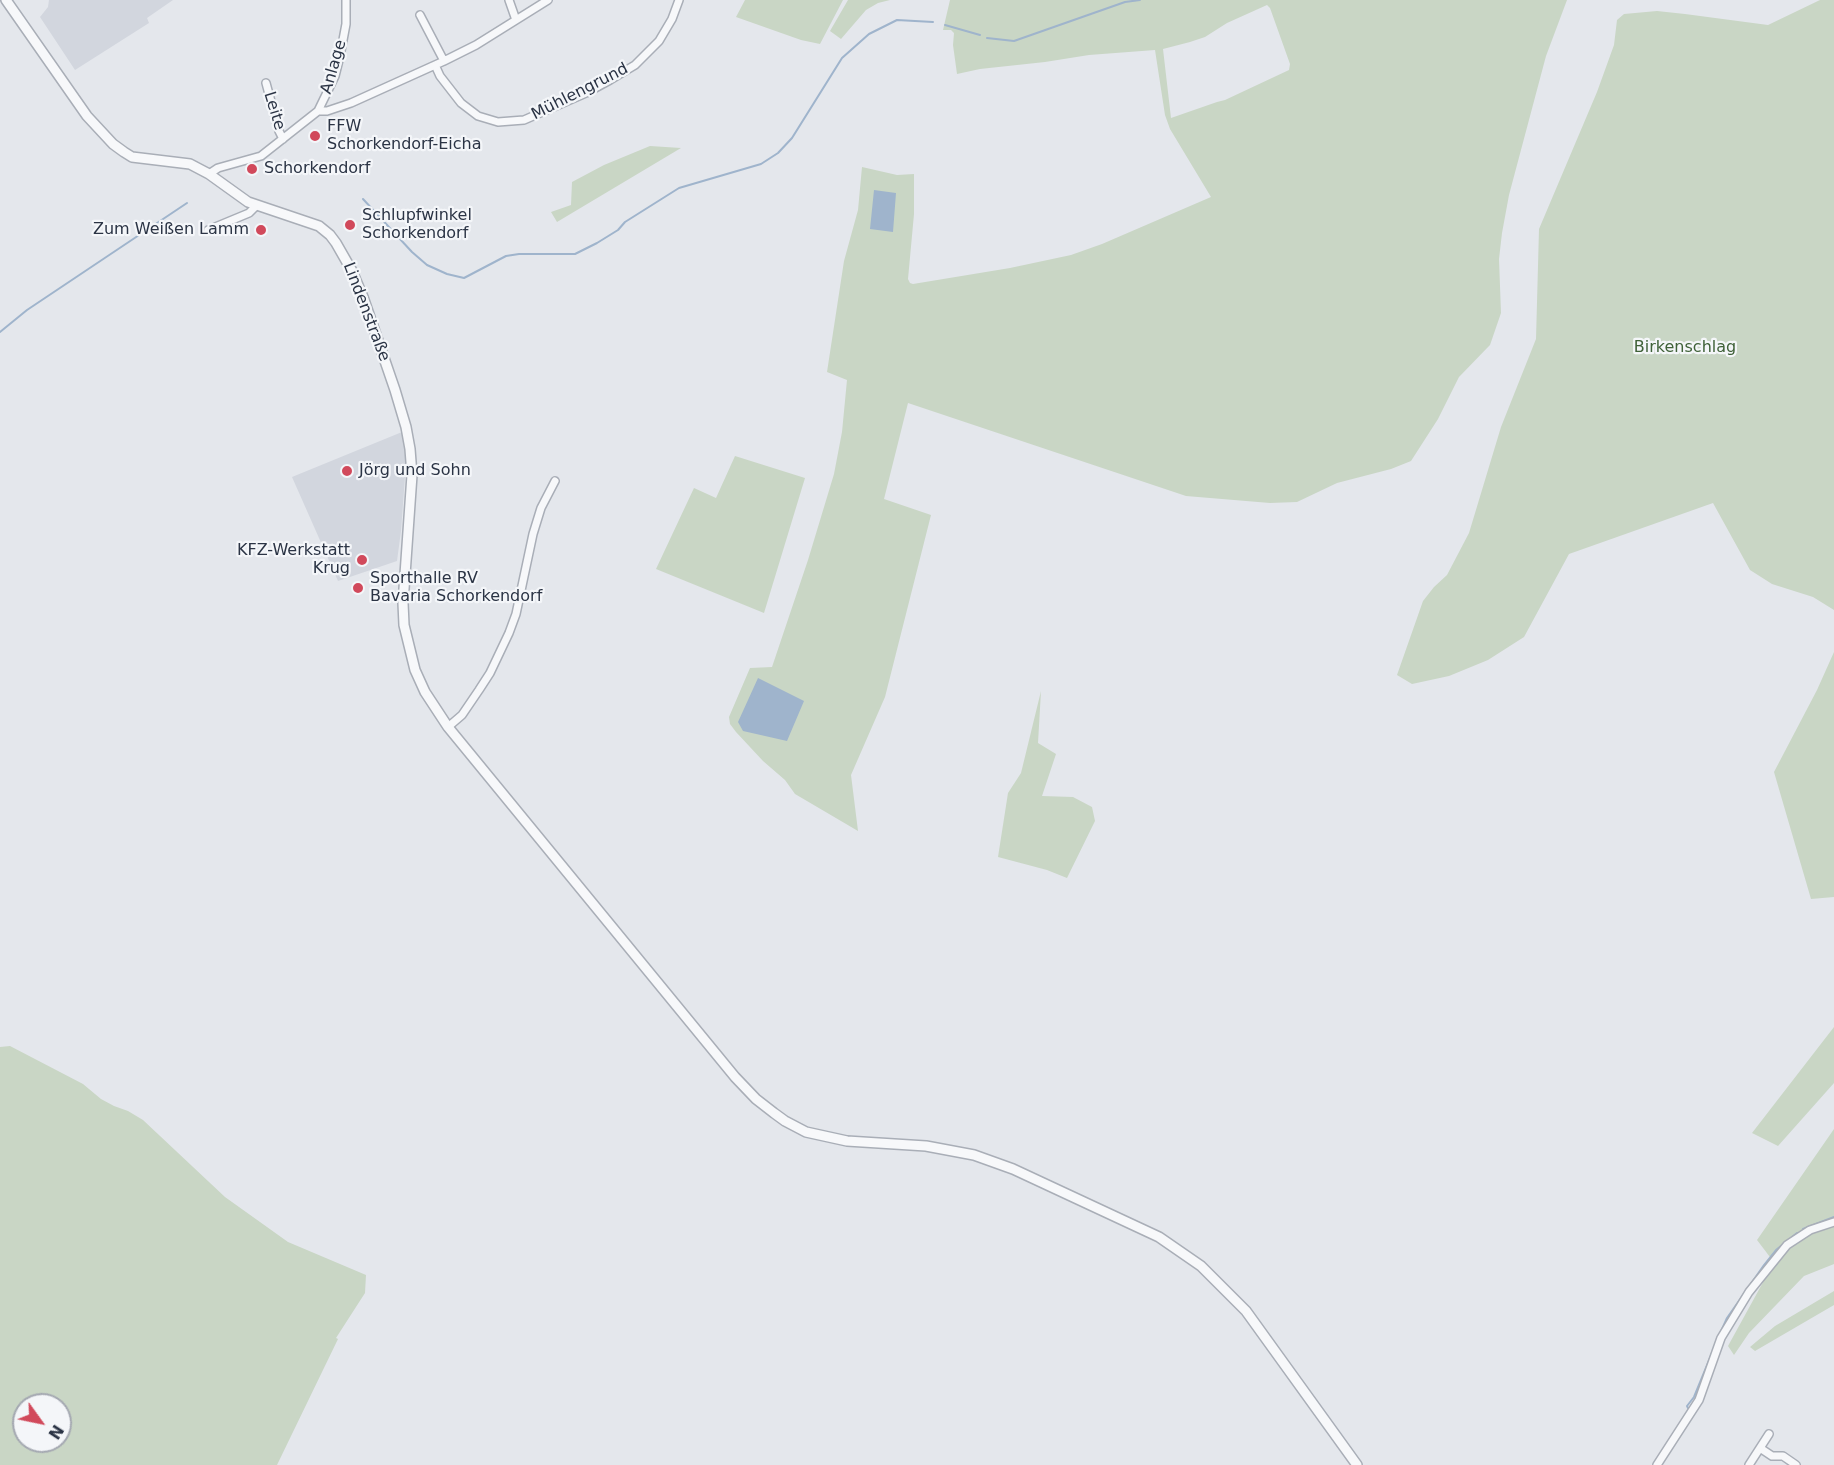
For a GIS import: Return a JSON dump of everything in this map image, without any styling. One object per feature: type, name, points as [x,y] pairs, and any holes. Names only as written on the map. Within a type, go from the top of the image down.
[{"type":"street","name":"Lindenstraße","points":[[6,0],[75,99],[113,144],[132,156],[190,164],[256,206],[312,223],[330,235],[349,264],[363,297],[406,427],[410,450],[410,506],[403,603],[406,637],[415,670],[425,692],[448,727],[735,1077],[756,1099],[784,1121],[806,1132],[847,1141],[943,1148],[993,1161],[1160,1237],[1216,1279],[1246,1311],[1358,1465]]},
{"type":"street","name":"Anlage","points":[[209,174],[218,168],[261,156],[318,111],[334,76],[340,56],[346,24],[346,0]]},
{"type":"street","points":[[509,0],[516,20]]},
{"type":"street","points":[[318,111],[327,111],[351,103],[444,62],[548,0]]},
{"type":"street","name":"Mühlengrund","points":[[435,65],[440,76],[461,103],[478,116],[498,122],[524,120],[586,93],[635,64],[658,41],[672,19],[679,0]]},
{"type":"street","points":[[0,4],[14,11]]},
{"type":"street","points":[[420,15],[444,62]]},
{"type":"street","name":"Leite","points":[[266,83],[279,131],[284,139]]},
{"type":"street","points":[[208,230],[249,213],[256,206]]},
{"type":"street","points":[[448,727],[462,715],[479,690],[490,673],[509,633],[516,614],[533,534],[541,508],[555,481]]},
{"type":"street","points":[[1657,1465],[1700,1400],[1721,1338],[1749,1292],[1787,1245],[1810,1230],[1834,1222]]},
{"type":"street","points":[[1749,1465],[1769,1434]]},
{"type":"street","points":[[1760,1448],[1772,1456],[1783,1456],[1796,1465]]},
{"type":"shaded area","points":[[49,0],[173,0],[147,18],[149,23],[75,70],[40,17],[48,7]]},
{"type":"shaded area","points":[[402,432],[405,449],[405,477],[397,561],[338,581],[292,477]]},
{"type":"green space","points":[[745,0],[843,0],[820,44],[801,40],[736,17]]},
{"type":"green space","points":[[848,0],[890,0],[878,3],[866,10],[841,39],[830,31]]},
{"type":"green space","points":[[950,0],[1567,0],[1546,56],[1509,195],[1499,259],[1501,313],[1490,345],[1459,377],[1438,419],[1411,461],[1391,469],[1337,483],[1297,502],[1270,503],[1186,496],[908,403],[884,499],[931,515],[885,697],[851,775],[858,831],[795,794],[785,780],[763,761],[736,732],[730,724],[729,717],[750,668],[772,667],[834,474],[842,432],[847,380],[827,372],[844,261],[858,210],[862,167],[897,175],[914,174],[914,214],[908,279],[913,284],[1071,255],[1211,197],[1170,129],[1165,115],[1155,50],[1089,55],[957,74],[953,45],[954,33],[951,30],[943,30]],"holes":[[[1267,5],[1290,64],[1289,70],[1225,100],[1171,118],[1163,49],[1205,37],[1227,23]]]},
{"type":"green space","name":"Birkenschlag","points":[[1820,0],[1834,0],[1834,610],[1813,597],[1772,584],[1750,570],[1713,503],[1569,554],[1524,637],[1488,660],[1449,676],[1412,684],[1397,675],[1423,601],[1447,575],[1469,533],[1501,427],[1536,339],[1539,229],[1597,92],[1614,45],[1617,20],[1624,14],[1657,11],[1768,25]]},
{"type":"green space","points":[[650,146],[681,148],[557,222],[551,212],[571,205],[572,182],[604,165]]},
{"type":"green space","points":[[735,456],[805,478],[764,613],[656,569],[694,488],[716,498]]},
{"type":"green space","points":[[1834,652],[1834,897],[1811,899],[1774,772]]},
{"type":"green space","points":[[1041,691],[1038,743],[1056,754],[1042,796],[1073,797],[1092,807],[1095,821],[1067,878],[1047,870],[998,857],[1008,793],[1021,773]]},
{"type":"green space","points":[[1834,1027],[1834,1083],[1778,1146],[1752,1133]]},
{"type":"green space","points":[[10,1046],[83,1084],[101,1099],[143,1120],[225,1197],[288,1242],[366,1275],[365,1293],[336,1338],[338,1339],[277,1465],[0,1465],[0,1047]]},
{"type":"green space","points":[[1834,1129],[1834,1264],[1804,1276],[1749,1333],[1734,1355],[1728,1346],[1767,1275],[1776,1265],[1757,1240]]},
{"type":"green space","points":[[1834,1291],[1834,1305],[1755,1351],[1750,1347],[1775,1326]]},
{"type":"water","points":[[874,190],[896,193],[893,232],[870,229]]},
{"type":"water","points":[[758,678],[804,701],[787,741],[743,731],[738,722]]},
{"type":"waterway","points":[[987,38],[1014,41],[1125,2],[1140,0]]},
{"type":"waterway","points":[[363,199],[412,252],[427,265],[447,274],[464,278],[506,256],[575,254],[618,230],[625,222],[679,188],[761,164],[778,153],[792,138],[842,58],[869,34],[897,20],[933,22]]},
{"type":"waterway","points":[[945,25],[980,35]]},
{"type":"waterway","points":[[0,332],[27,310],[187,203]]},
{"type":"waterway","points":[[1803,1229],[1834,1217]]},
{"type":"waterway","points":[[1719,1336],[1727,1318],[1764,1265],[1776,1250],[1797,1233]]},
{"type":"waterway","points":[[1688,1408],[1717,1341]]},
{"type":"place","name":"FFW Schorkendorf-Eicha","points":[[315,136]]},
{"type":"place","name":"Schorkendorf","points":[[252,169]]},
{"type":"place","name":"Schlupfwinkel Schorkendorf","points":[[350,225]]},
{"type":"place","name":"Zum Weißen Lamm","points":[[261,230]]},
{"type":"place","name":"Jörg und Sohn","points":[[347,471]]},
{"type":"place","name":"KFZ-Werkstatt Krug","points":[[362,560]]},
{"type":"place","name":"Sporthalle RV Bavaria Schorkendorf","points":[[358,588]]}]
